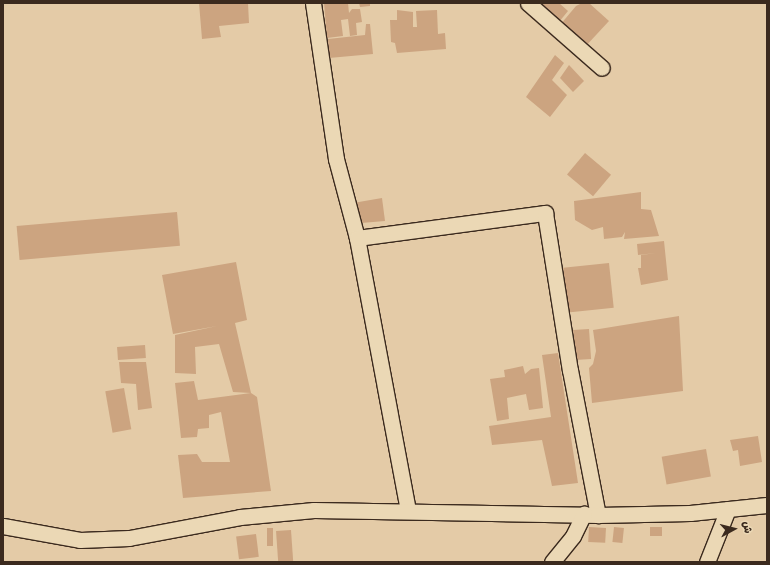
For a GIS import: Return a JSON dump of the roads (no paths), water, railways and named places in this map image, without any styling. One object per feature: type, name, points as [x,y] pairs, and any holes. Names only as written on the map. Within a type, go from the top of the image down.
[{"type":"street","points":[[312,3],[336,159],[357,238],[408,510]]},
{"type":"street","points":[[528,3],[602,68]]},
{"type":"street","points":[[357,238],[545,213],[591,514],[552,562]]},
{"type":"street","points":[[3,526],[80,540],[129,538],[248,516],[314,510],[408,510],[591,514],[690,513],[767,505]]},
{"type":"street","points":[[707,562],[728,509]]}]
